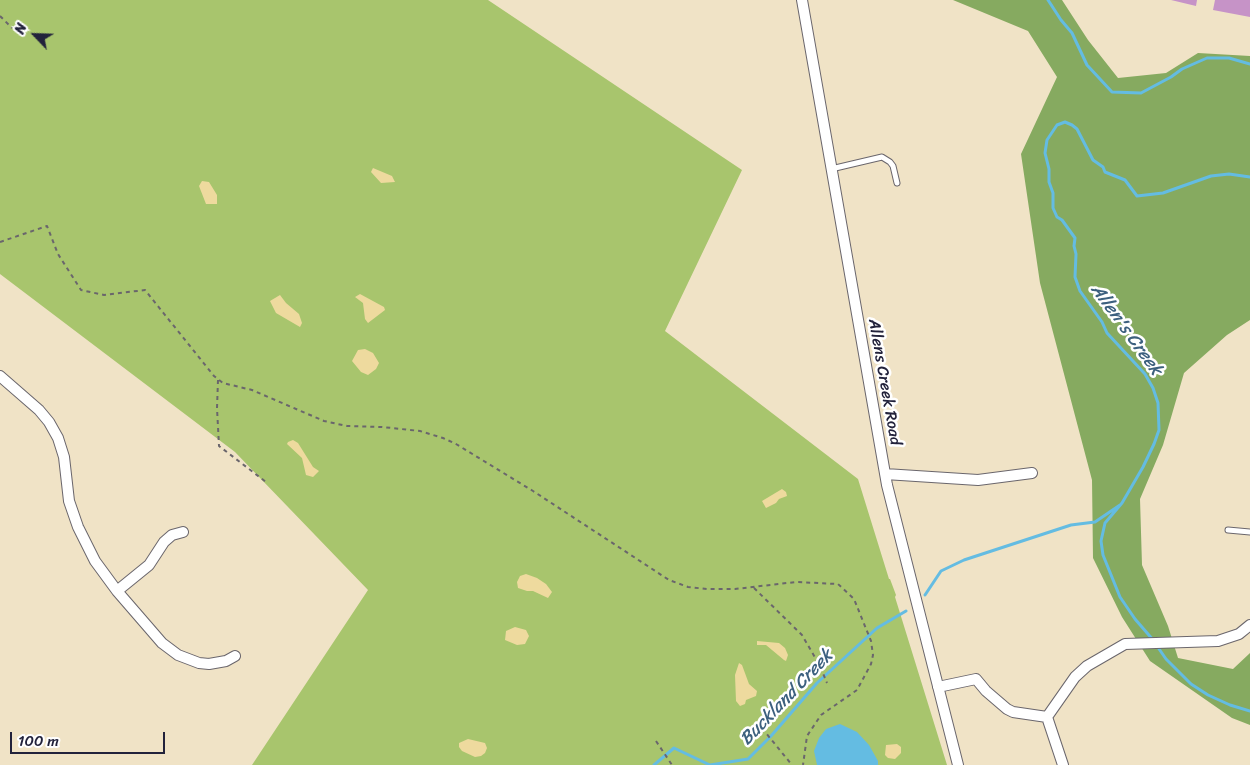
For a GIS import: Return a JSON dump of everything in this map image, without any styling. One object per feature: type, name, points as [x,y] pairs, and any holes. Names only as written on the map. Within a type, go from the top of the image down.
[{"type":"street","name":"Allens Creek Road","points":[[802,0],[885,474],[958,765]]},
{"type":"street","points":[[0,376],[39,410],[49,422],[58,438],[64,457],[69,500],[78,527],[95,561],[117,591],[162,643],[178,655],[199,663],[208,664],[226,661],[235,656]]},
{"type":"street","points":[[885,474],[978,480],[1032,473]]},
{"type":"street","points":[[117,591],[149,565],[168,538],[183,532]]},
{"type":"street","points":[[1047,717],[1075,677],[1087,666],[1121,646],[1141,643],[1167,644],[1225,640],[1239,634],[1250,625]]},
{"type":"street","points":[[938,687],[976,679],[986,691],[1007,709],[1013,712],[1047,717]]},
{"type":"street","points":[[1047,717],[1064,765]]},
{"type":"lane","points":[[831,169],[882,157],[893,166],[897,183]]},
{"type":"lane","points":[[1228,530],[1250,532]]},
{"type":"path","points":[[0,16],[12,28]]},
{"type":"path","points":[[0,242],[47,226],[58,254],[81,290],[104,295],[145,290],[214,376],[223,383],[252,390],[324,421],[347,426],[420,431],[443,438],[534,492],[668,580],[688,587],[735,590],[796,582],[838,584],[854,599],[871,641],[873,655],[871,664],[857,690],[821,715],[807,736],[803,765]]},
{"type":"path","points":[[218,380],[219,446],[266,482]]},
{"type":"path","points":[[754,588],[802,635],[820,666],[827,683]]},
{"type":"path","points":[[757,722],[792,765]]},
{"type":"path","points":[[656,741],[672,765]]},
{"type":"green space","points":[[0,0],[488,0],[742,170],[665,331],[858,479],[889,579],[896,595],[895,597],[947,765],[252,765],[368,590],[235,452],[0,274]]},
{"type":"green space","points":[[953,0],[1062,0],[1088,40],[1118,78],[1166,73],[1198,53],[1250,56],[1250,320],[1227,335],[1184,373],[1163,445],[1140,499],[1142,565],[1168,626],[1178,658],[1233,669],[1250,653],[1250,725],[1232,718],[1150,661],[1122,617],[1093,558],[1092,480],[1040,283],[1021,154],[1057,77],[1028,31]]},
{"type":"sand","points":[[373,168],[392,176],[395,182],[381,183],[371,172]]},
{"type":"sand","points":[[202,181],[209,182],[217,195],[217,204],[206,204],[199,186]]},
{"type":"sand","points":[[360,294],[384,307],[385,310],[368,323],[365,319],[363,303],[355,297]]},
{"type":"sand","points":[[280,295],[299,314],[302,323],[300,327],[276,313],[270,301]]},
{"type":"sand","points":[[365,349],[373,353],[379,363],[376,369],[368,375],[361,372],[352,361],[358,350]]},
{"type":"sand","points":[[293,440],[298,443],[313,467],[319,471],[313,477],[306,475],[302,458],[287,444]]},
{"type":"sand","points":[[782,489],[786,492],[787,496],[766,508],[762,501]]},
{"type":"sand","points":[[526,574],[546,584],[552,592],[548,598],[533,591],[518,588],[517,582],[520,576]]},
{"type":"sand","points":[[515,627],[526,630],[529,636],[525,644],[517,645],[505,640],[506,631]]},
{"type":"sand","points":[[757,641],[779,643],[785,648],[788,655],[786,661],[766,645],[757,645]]},
{"type":"sand","points":[[739,663],[742,665],[749,684],[757,691],[756,696],[746,700],[745,704],[740,706],[736,701],[735,675]]},
{"type":"sand","points":[[468,739],[485,743],[487,748],[485,753],[475,757],[462,751],[459,743]]},
{"type":"sand","points":[[897,744],[901,747],[901,753],[895,759],[888,758],[885,755],[886,745]]},
{"type":"water","points":[[840,724],[857,732],[869,745],[878,761],[878,765],[817,765],[814,751],[819,738],[826,729]]},
{"type":"building","points":[[1171,0],[1197,0],[1196,6]]},
{"type":"building","points":[[1215,0],[1250,0],[1250,17],[1213,10]]},
{"type":"waterway","name":"Allen's Creek","points":[[1048,0],[1072,33],[1087,65],[1112,92],[1141,93],[1182,69],[1207,58],[1229,58],[1250,64]]},
{"type":"waterway","name":"Allen's Creek","points":[[1154,641],[1135,619],[1120,597],[1103,555],[1101,541],[1105,523],[1122,503],[1154,444],[1159,430],[1158,403],[1153,388],[1145,374],[1107,333],[1102,322],[1080,291],[1075,277],[1075,238],[1062,220],[1057,217],[1053,208],[1053,193],[1049,182],[1049,169],[1045,153],[1047,140],[1057,125],[1065,122],[1072,125],[1077,129],[1093,160],[1103,167],[1105,172],[1125,180],[1137,196],[1163,193],[1211,176],[1229,174],[1250,177]]},
{"type":"waterway","name":"Buckland Creek","points":[[925,595],[941,571],[964,560],[1071,525],[1095,522],[1120,505]]},
{"type":"waterway","name":"Buckland Creek","points":[[654,765],[674,748],[710,765],[748,759],[771,736],[817,683],[877,628],[906,611]]},
{"type":"waterway","name":"Allen's Creek","points":[[1157,646],[1166,659],[1191,684],[1208,695],[1230,705],[1250,711]]}]
